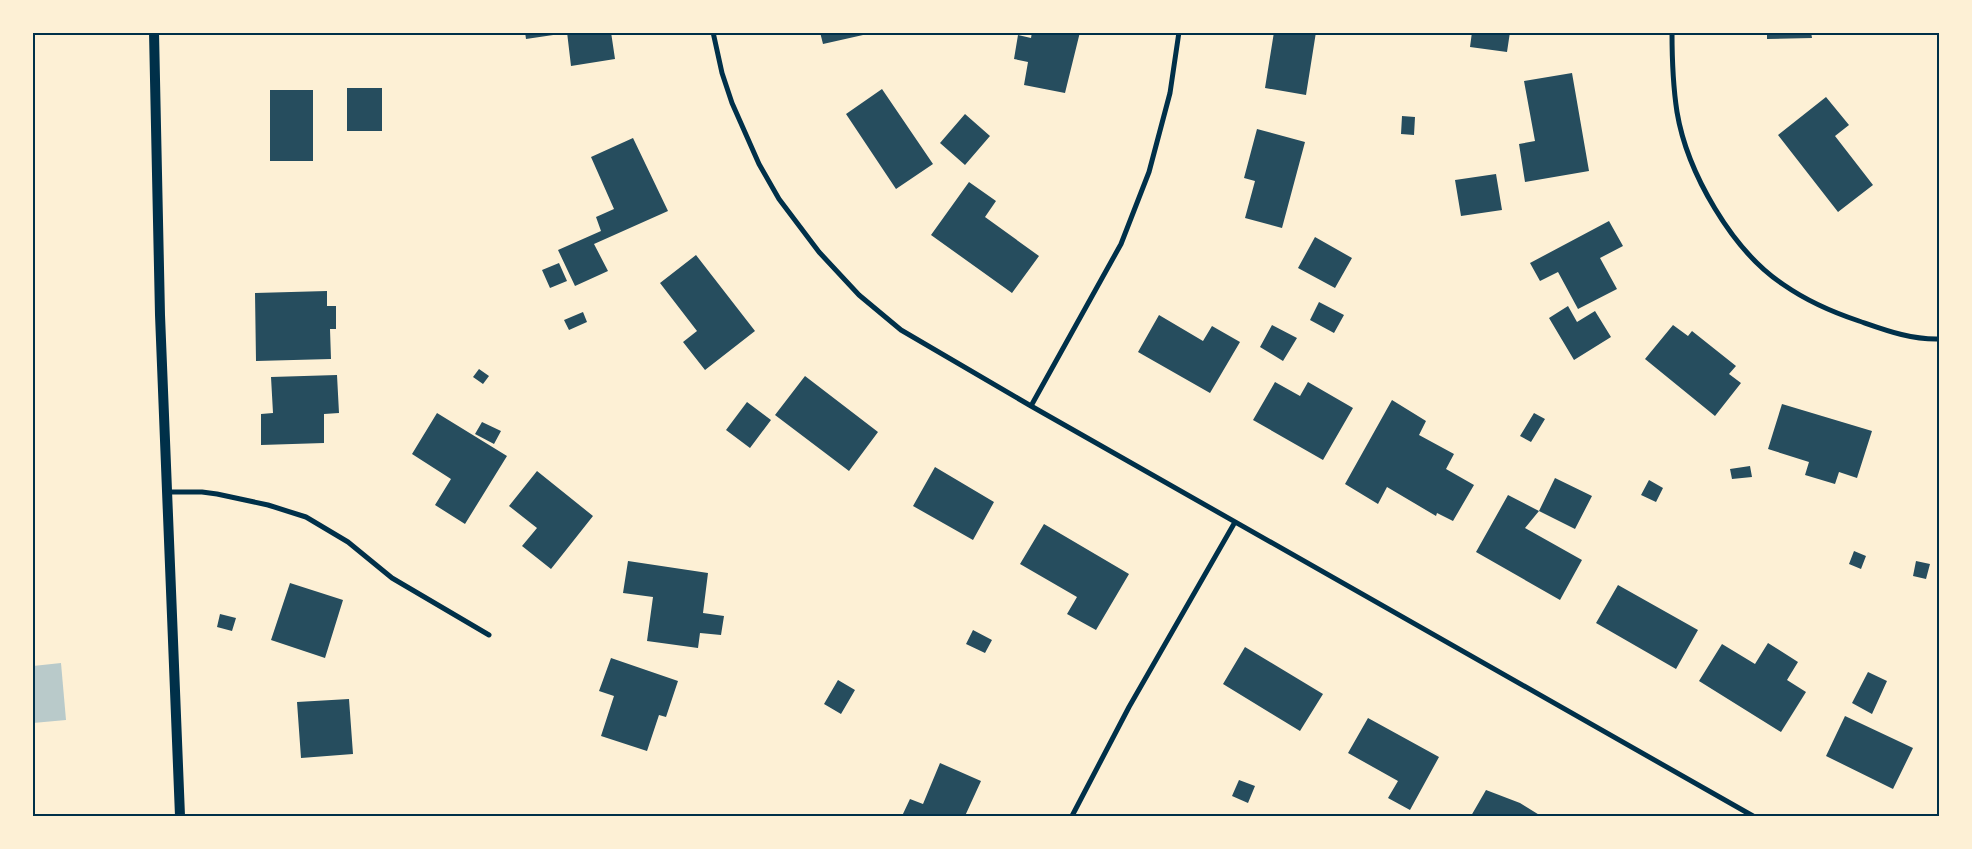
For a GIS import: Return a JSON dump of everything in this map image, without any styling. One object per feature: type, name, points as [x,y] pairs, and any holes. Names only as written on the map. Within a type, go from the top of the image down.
[{"type":"main road","points":[[154,32],[166,492],[180,816]]},
{"type":"street","points":[[713,32],[722,73],[732,103],[748,142],[779,199],[819,252],[859,295],[902,330],[1031,406],[1753,816]]},
{"type":"street","points":[[1031,406],[1121,244],[1149,172],[1170,93],[1179,32]]},
{"type":"street","points":[[1672,32],[1673,78],[1678,113],[1688,151],[1706,192],[1732,234],[1750,255],[1782,284],[1832,312],[1902,335],[1940,339]]},
{"type":"street","points":[[166,492],[217,494],[268,505],[306,517],[348,542],[392,578],[489,636]]},
{"type":"street","points":[[1072,816],[1129,707],[1235,522]]},
{"type":"shaded area","points":[[61,663],[66,720],[33,723],[33,666]]},
{"type":"building","points":[[525,32],[560,32],[560,34],[526,39]]},
{"type":"building","points":[[567,32],[611,32],[615,59],[571,66]]},
{"type":"building","points":[[820,32],[862,32],[863,35],[823,44]]},
{"type":"building","points":[[1032,32],[1080,32],[1065,93],[1024,85],[1028,62],[1014,59],[1018,35],[1031,38]]},
{"type":"building","points":[[1274,32],[1316,32],[1306,95],[1265,88]]},
{"type":"building","points":[[1472,32],[1510,32],[1507,52],[1470,47]]},
{"type":"building","points":[[1767,32],[1811,32],[1812,38],[1767,39]]},
{"type":"building","points":[[1572,73],[1589,171],[1525,182],[1519,144],[1535,141],[1524,81]]},
{"type":"building","points":[[347,88],[382,88],[382,131],[347,131]]},
{"type":"building","points":[[882,89],[933,164],[896,189],[846,114]]},
{"type":"building","points":[[270,90],[313,90],[313,161],[270,161]]},
{"type":"building","points":[[1826,97],[1849,125],[1835,136],[1873,185],[1838,212],[1778,135]]},
{"type":"building","points":[[965,114],[990,136],[965,165],[940,143]]},
{"type":"building","points":[[1402,116],[1415,117],[1414,135],[1401,134]]},
{"type":"building","points":[[1257,129],[1305,142],[1282,228],[1245,218],[1255,181],[1244,178]]},
{"type":"building","points":[[633,138],[668,211],[594,244],[608,271],[575,286],[558,250],[601,231],[596,217],[614,209],[591,157]]},
{"type":"building","points":[[1496,174],[1502,210],[1461,216],[1455,180]]},
{"type":"building","points":[[969,182],[996,201],[985,217],[1039,256],[1012,293],[931,235]]},
{"type":"building","points":[[1609,221],[1623,246],[1600,258],[1617,289],[1578,309],[1558,272],[1540,281],[1530,263]]},
{"type":"building","points":[[1315,237],[1352,258],[1335,288],[1298,268]]},
{"type":"building","points":[[696,255],[755,331],[705,370],[683,342],[697,331],[660,283]]},
{"type":"building","points":[[559,263],[567,281],[550,288],[542,270]]},
{"type":"building","points":[[327,291],[327,306],[336,306],[336,329],[330,329],[331,359],[256,361],[255,293]]},
{"type":"building","points":[[1319,302],[1344,315],[1334,333],[1310,320]]},
{"type":"building","points":[[1568,306],[1577,322],[1595,311],[1611,337],[1574,360],[1549,318]]},
{"type":"building","points":[[583,312],[587,322],[569,330],[564,320]]},
{"type":"building","points":[[1159,315],[1203,341],[1212,326],[1240,342],[1210,393],[1138,352]]},
{"type":"building","points":[[1272,325],[1297,338],[1283,361],[1260,347]]},
{"type":"building","points":[[1673,325],[1688,336],[1692,331],[1736,366],[1729,374],[1741,383],[1715,416],[1645,359]]},
{"type":"building","points":[[479,369],[489,376],[483,384],[473,377]]},
{"type":"building","points":[[337,375],[339,413],[324,414],[324,443],[261,445],[261,414],[273,413],[271,377]]},
{"type":"building","points":[[805,376],[878,432],[849,471],[775,415]]},
{"type":"building","points":[[1275,382],[1300,396],[1308,382],[1353,408],[1323,460],[1253,420]]},
{"type":"building","points":[[1392,400],[1426,421],[1419,435],[1454,454],[1446,469],[1474,485],[1453,521],[1437,513],[1436,516],[1387,487],[1378,504],[1345,484]]},
{"type":"building","points":[[747,402],[771,420],[750,448],[726,430]]},
{"type":"building","points":[[1782,404],[1872,431],[1857,478],[1839,472],[1835,484],[1805,475],[1809,462],[1768,449]]},
{"type":"building","points":[[437,413],[507,456],[465,524],[435,505],[451,479],[412,454]]},
{"type":"building","points":[[1534,413],[1545,419],[1531,442],[1520,436]]},
{"type":"building","points":[[482,422],[501,431],[494,444],[475,434]]},
{"type":"building","points":[[1750,466],[1752,477],[1732,479],[1730,469]]},
{"type":"building","points":[[935,467],[994,502],[973,540],[913,506]]},
{"type":"building","points":[[537,471],[593,516],[551,569],[522,546],[537,528],[509,506]]},
{"type":"building","points":[[1555,478],[1592,496],[1575,529],[1539,511]]},
{"type":"building","points":[[1649,480],[1663,488],[1656,502],[1641,495]]},
{"type":"building","points":[[1508,495],[1539,511],[1525,528],[1582,560],[1560,600],[1476,552]]},
{"type":"building","points":[[1044,524],[1129,574],[1096,630],[1067,614],[1077,597],[1020,564]]},
{"type":"building","points":[[1854,551],[1866,556],[1861,569],[1849,564]]},
{"type":"building","points":[[628,561],[708,573],[703,613],[724,616],[721,635],[700,633],[698,648],[647,641],[653,597],[623,593]]},
{"type":"building","points":[[1916,561],[1930,564],[1926,579],[1913,576]]},
{"type":"building","points":[[290,583],[343,600],[325,658],[271,640]]},
{"type":"building","points":[[1618,585],[1698,630],[1676,669],[1596,623]]},
{"type":"building","points":[[220,614],[236,618],[232,631],[217,627]]},
{"type":"building","points":[[973,630],[992,640],[985,653],[966,644]]},
{"type":"building","points":[[1768,643],[1798,662],[1787,680],[1806,692],[1781,732],[1699,681],[1722,644],[1755,664]]},
{"type":"building","points":[[1245,647],[1323,694],[1300,731],[1223,684]]},
{"type":"building","points":[[611,658],[678,681],[666,717],[659,715],[647,751],[601,736],[614,696],[599,691]]},
{"type":"building","points":[[1868,672],[1887,681],[1872,714],[1852,703]]},
{"type":"building","points":[[838,680],[855,690],[841,714],[824,704]]},
{"type":"building","points":[[349,699],[353,754],[301,758],[297,702]]},
{"type":"building","points":[[1845,716],[1913,748],[1893,789],[1826,756]]},
{"type":"building","points":[[1368,718],[1439,757],[1410,810],[1388,798],[1398,781],[1348,753]]},
{"type":"building","points":[[940,763],[981,781],[965,816],[902,816],[910,799],[923,804]]},
{"type":"building","points":[[1239,780],[1255,786],[1248,803],[1232,796]]},
{"type":"building","points":[[1486,790],[1520,803],[1541,816],[1471,816]]}]
